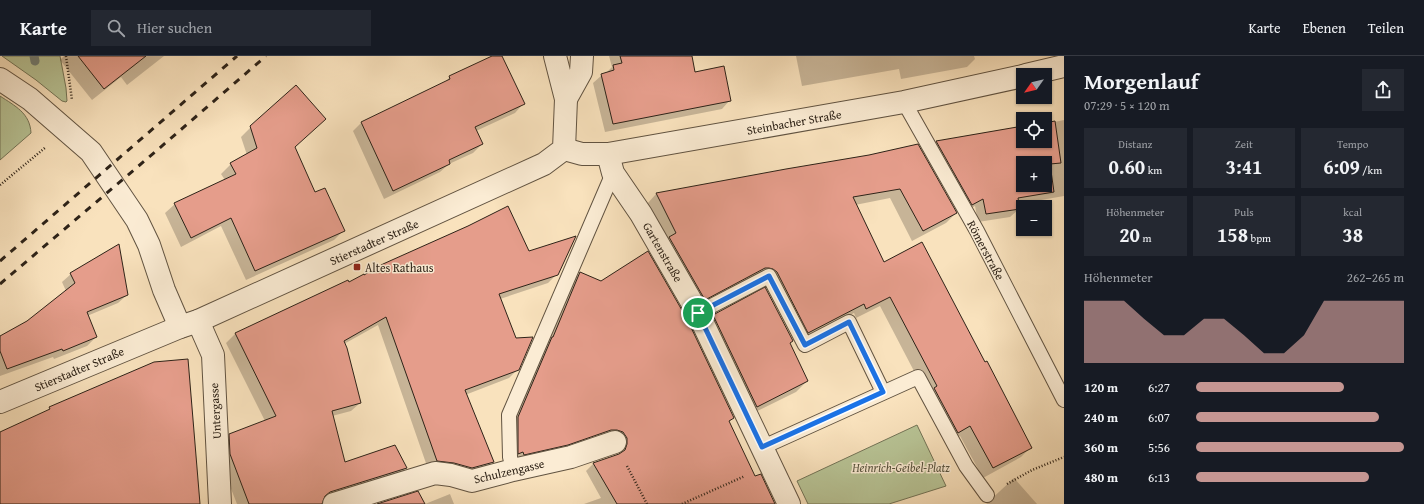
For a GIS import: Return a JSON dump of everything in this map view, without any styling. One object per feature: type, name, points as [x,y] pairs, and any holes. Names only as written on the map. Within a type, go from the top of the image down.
[{"type":"street","points":[[555,56],[566,99],[564,149]]},
{"type":"street","points":[[566,99],[581,72],[582,56]]},
{"type":"street","points":[[1052,69],[1064,66]]},
{"type":"street","name":"Steinbacher Straße","points":[[564,149],[611,163],[1016,78]]},
{"type":"street","points":[[0,79],[30,99],[91,152],[137,220],[149,245],[164,290],[189,324]]},
{"type":"street","name":"Stierstadter Straße","points":[[0,402],[189,324],[544,164],[564,149]]},
{"type":"street","name":"Gartenstraße","points":[[611,163],[698,313],[789,504]]},
{"type":"street","name":"Untergasse","points":[[189,324],[212,355],[220,504]]},
{"type":"street","name":"Schulzengasse","points":[[334,504],[434,473],[472,481],[513,470],[571,458],[615,442]]},
{"type":"lane","name":"Römerstraße","points":[[904,102],[977,231],[1064,400]]},
{"type":"lane","points":[[513,470],[510,457],[509,414],[611,163]]},
{"type":"lane","points":[[698,313],[769,276],[805,345],[849,322],[883,392]]},
{"type":"lane","points":[[767,456],[883,392],[918,377],[966,466],[987,495]]},
{"type":"path","points":[[0,185],[66,130],[73,104],[66,56]]},
{"type":"path","points":[[615,442],[648,504]]},
{"type":"path","points":[[682,504],[767,456]]},
{"type":"path","points":[[987,495],[1032,470],[1064,457]]},
{"type":"green space","points":[[2,56],[60,56],[67,101],[62,101]]},
{"type":"green space","points":[[0,96],[25,115],[30,126],[31,133],[0,160]]},
{"type":"green space","name":"Heinrich-Geibel-Platz","points":[[917,425],[946,486],[889,504],[808,504],[797,481]]},
{"type":"building","points":[[78,56],[146,56],[104,89]]},
{"type":"building","points":[[492,56],[502,56],[525,104],[475,127],[483,144],[449,160],[450,164],[393,191],[361,122],[450,79],[449,76]]},
{"type":"building","points":[[620,56],[692,56],[695,72],[724,66],[731,101],[613,124],[601,74],[614,70],[613,65],[622,63]]},
{"type":"building","points":[[296,85],[326,119],[295,147],[315,192],[325,188],[345,231],[255,271],[231,218],[191,238],[174,203],[236,174],[230,163],[257,148],[250,126]]},
{"type":"building","points":[[1055,121],[1061,163],[1052,164],[1052,156],[1016,156],[1016,192],[1052,192],[1052,178],[1054,192],[1018,198],[1018,200],[1016,200],[1016,210],[986,214],[983,199],[972,205],[936,141],[1016,127],[1016,148],[1052,148],[1052,122]]},
{"type":"building","points":[[918,144],[957,213],[923,231],[900,189],[853,197],[884,262],[922,242],[985,362],[987,361],[1032,448],[993,468],[970,426],[958,433],[934,388],[937,386],[890,297],[866,309],[864,304],[808,333],[777,272],[773,269],[765,268],[705,300],[669,237],[676,233],[656,193],[869,155]]},
{"type":"building","points":[[508,206],[529,251],[576,236],[558,275],[499,294],[516,338],[533,337],[519,370],[465,390],[494,462],[472,468],[454,463],[437,461],[386,317],[344,341],[361,403],[332,411],[345,462],[395,445],[407,468],[330,492],[325,496],[322,504],[249,504],[230,454],[229,434],[276,416],[235,333],[348,280],[349,282],[383,264],[468,226]]},
{"type":"building","points":[[119,244],[128,295],[87,312],[97,337],[63,351],[62,349],[7,369],[0,351],[0,336],[27,321],[75,283],[70,273]]},
{"type":"building","points":[[648,251],[687,319],[734,418],[729,421],[755,476],[761,474],[775,504],[617,504],[593,463],[619,454],[625,450],[627,438],[623,432],[617,430],[611,430],[568,445],[524,455],[523,452],[518,454],[518,417],[580,272],[601,281]]},
{"type":"building","points":[[765,287],[793,341],[790,343],[808,381],[757,407],[713,315]]},
{"type":"building","points":[[188,359],[200,504],[0,504],[0,432],[50,409],[49,407],[154,362]]},
{"type":"building","points":[[418,491],[425,504],[377,504]]},
{"type":"waterway","points":[[34,56],[35,61]]},
{"type":"railway","points":[[0,261],[237,56]]},
{"type":"railway","points":[[0,284],[266,56]]},
{"type":"place","name":"Altes Rathaus","points":[[357,267]]},
{"type":"route","points":[[769,276],[805,345],[849,322],[883,392],[762,447],[698,313],[769,276]]}]
